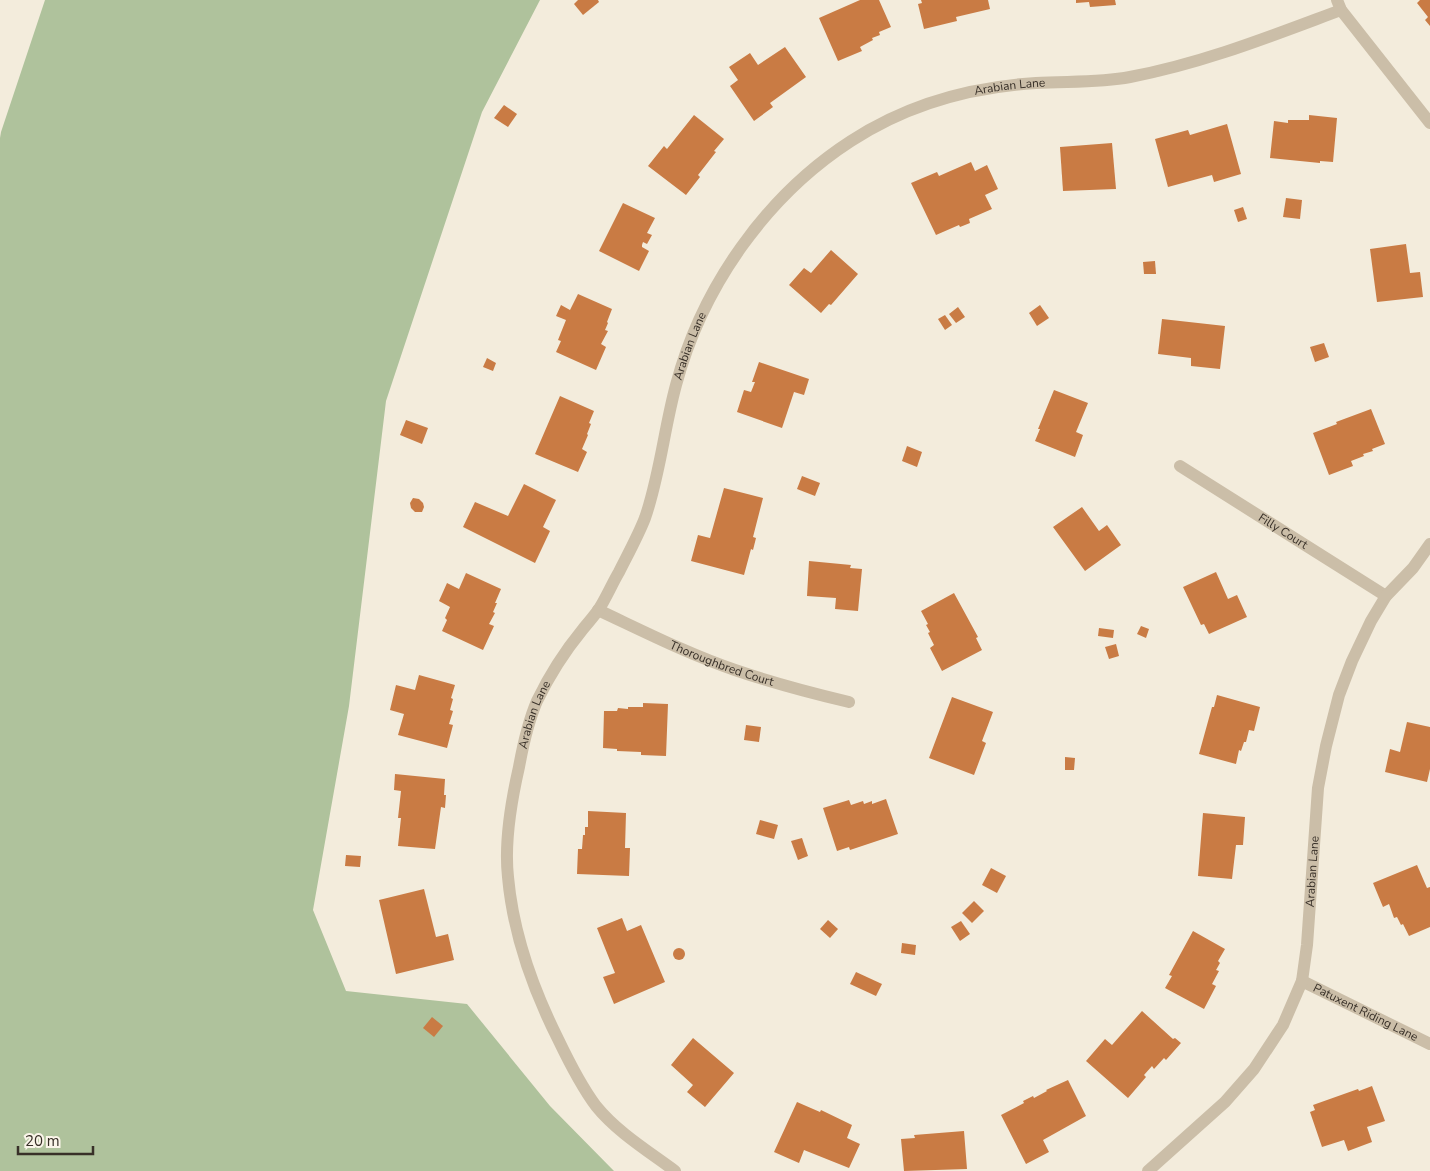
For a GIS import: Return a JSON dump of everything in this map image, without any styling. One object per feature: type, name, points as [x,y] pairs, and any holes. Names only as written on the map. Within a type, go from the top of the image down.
[{"type":"street","name":"Arabian Lane","points":[[675,1171],[631,1139],[599,1110],[588,1094],[547,1017],[531,978],[523,952],[508,879],[507,857],[513,795],[527,729],[536,703],[562,658],[598,610],[644,521],[661,458],[676,382],[695,331],[713,291],[732,259],[783,196],[816,166],[848,142],[878,124],[912,109],[944,98],[985,88],[1092,81],[1151,73],[1215,57],[1339,5],[1430,123]]},
{"type":"street","name":"Filly Court","points":[[1180,466],[1386,596]]},
{"type":"street","name":"Arabian Lane","points":[[1148,1171],[1225,1102],[1254,1069],[1283,1025],[1302,981],[1307,945],[1318,788],[1339,695],[1370,622],[1386,596],[1413,568],[1430,544]]},
{"type":"street","name":"Thoroughbred Court","points":[[598,610],[734,670],[783,686],[850,702]]},
{"type":"street","name":"Patuxent Riding Lane","points":[[1302,981],[1430,1044]]},
{"type":"green space","points":[[45,0],[540,0],[482,112],[386,401],[349,706],[313,910],[346,991],[467,1004],[550,1106],[614,1171],[0,1171],[0,138]]},
{"type":"building","points":[[578,0],[598,0],[599,2],[583,15],[574,4]]},
{"type":"building","points":[[860,0],[879,0],[891,27],[879,32],[880,35],[872,38],[873,40],[860,47],[862,51],[838,61],[819,18]]},
{"type":"building","points":[[921,0],[988,0],[990,9],[956,17],[957,21],[924,29],[918,4],[922,3]]},
{"type":"building","points":[[1076,0],[1115,0],[1116,5],[1090,7],[1089,2],[1076,3]]},
{"type":"building","points":[[1420,0],[1430,0],[1430,26],[1425,20],[1428,17],[1417,3]]},
{"type":"building","points":[[785,47],[806,77],[770,103],[773,107],[754,121],[730,86],[738,80],[729,67],[750,53],[758,65]]},
{"type":"building","points":[[504,105],[517,114],[508,127],[494,118]]},
{"type":"building","points":[[694,115],[724,139],[714,151],[716,152],[698,175],[700,177],[686,195],[648,166],[664,146],[667,149]]},
{"type":"building","points":[[1309,115],[1337,118],[1333,162],[1320,161],[1320,163],[1270,158],[1274,121],[1288,123],[1288,120],[1309,120]]},
{"type":"building","points":[[1227,124],[1241,174],[1214,182],[1212,175],[1168,187],[1155,139],[1188,130],[1190,135]]},
{"type":"building","points":[[1112,143],[1116,189],[1063,191],[1060,147]]},
{"type":"building","points":[[971,162],[975,171],[987,165],[998,189],[985,195],[992,209],[969,219],[970,223],[960,227],[959,225],[936,235],[911,183],[937,172],[939,176]]},
{"type":"building","points":[[1286,198],[1302,200],[1300,219],[1283,217]]},
{"type":"building","points":[[623,203],[655,218],[647,233],[652,235],[647,244],[643,242],[642,245],[642,247],[649,251],[639,271],[599,251]]},
{"type":"building","points":[[1243,207],[1247,219],[1238,222],[1234,210]]},
{"type":"building","points":[[1406,244],[1410,273],[1420,272],[1423,297],[1377,302],[1370,249]]},
{"type":"building","points":[[831,250],[858,274],[831,305],[829,304],[821,313],[789,285],[804,268],[811,273]]},
{"type":"building","points":[[1155,261],[1156,274],[1144,274],[1143,262]]},
{"type":"building","points":[[578,294],[612,309],[605,330],[608,331],[601,344],[606,347],[596,370],[556,352],[561,341],[558,340],[566,320],[556,316],[561,305],[570,310]]},
{"type":"building","points":[[1040,305],[1049,318],[1037,326],[1029,313]]},
{"type":"building","points":[[958,307],[965,317],[956,323],[949,314]]},
{"type":"building","points":[[945,315],[952,325],[945,330],[938,319]]},
{"type":"building","points":[[1162,319],[1225,326],[1220,369],[1191,366],[1191,358],[1158,354]]},
{"type":"building","points":[[1324,343],[1329,357],[1315,362],[1310,347]]},
{"type":"building","points":[[487,358],[496,363],[493,371],[483,367]]},
{"type":"building","points":[[759,362],[809,379],[804,395],[794,392],[782,428],[737,412],[744,390],[751,392],[755,382],[752,382]]},
{"type":"building","points":[[1054,390],[1088,403],[1076,432],[1083,435],[1075,457],[1035,441]]},
{"type":"building","points":[[560,396],[594,411],[589,423],[591,424],[588,435],[582,449],[587,452],[578,472],[535,454]]},
{"type":"building","points":[[1371,409],[1385,444],[1351,461],[1353,466],[1329,475],[1313,433]]},
{"type":"building","points":[[406,420],[428,428],[422,444],[400,435]]},
{"type":"building","points":[[907,446],[922,452],[917,467],[902,461]]},
{"type":"building","points":[[802,476],[820,483],[815,496],[797,489]]},
{"type":"building","points":[[524,484],[556,500],[543,527],[550,531],[535,563],[463,527],[475,502],[508,516]]},
{"type":"building","points":[[724,488],[763,498],[753,537],[756,538],[744,575],[691,561],[698,535],[710,538]]},
{"type":"building","points":[[413,498],[419,499],[423,503],[422,512],[415,512],[411,508],[410,503]]},
{"type":"building","points":[[1082,507],[1099,531],[1107,525],[1121,545],[1085,571],[1053,527]]},
{"type":"building","points":[[809,561],[851,565],[850,568],[862,569],[858,611],[835,609],[836,598],[807,596]]},
{"type":"building","points":[[1216,572],[1228,599],[1237,595],[1247,617],[1209,634],[1204,624],[1201,625],[1183,587]]},
{"type":"building","points":[[466,573],[501,589],[495,603],[497,603],[493,612],[495,613],[489,624],[494,626],[483,650],[442,631],[450,607],[439,601],[447,583],[459,589]]},
{"type":"building","points":[[954,593],[978,637],[976,638],[982,650],[942,671],[930,648],[934,645],[928,633],[930,632],[926,625],[928,624],[921,611]]},
{"type":"building","points":[[1141,626],[1149,629],[1146,638],[1137,634]]},
{"type":"building","points":[[1099,628],[1114,630],[1113,638],[1098,636]]},
{"type":"building","points":[[1116,644],[1119,656],[1109,659],[1105,647]]},
{"type":"building","points":[[419,675],[455,685],[450,710],[453,711],[449,724],[453,725],[447,748],[398,735],[404,714],[390,710],[396,685],[415,690]]},
{"type":"building","points":[[1217,695],[1260,707],[1254,731],[1249,730],[1246,742],[1244,742],[1241,751],[1239,750],[1236,764],[1199,754]]},
{"type":"building","points":[[952,697],[993,712],[982,741],[986,743],[974,775],[929,758]]},
{"type":"building","points":[[643,703],[668,704],[666,756],[641,755],[641,752],[617,751],[617,749],[603,748],[604,711],[617,711],[618,708],[643,707]]},
{"type":"building","points":[[1407,722],[1430,727],[1430,769],[1427,782],[1385,772],[1390,749],[1400,752]]},
{"type":"building","points":[[746,725],[761,727],[759,742],[744,740]]},
{"type":"building","points":[[1065,757],[1075,758],[1074,770],[1065,770]]},
{"type":"building","points":[[395,774],[445,779],[445,808],[441,807],[435,849],[398,846],[401,818],[398,818],[401,791],[394,790]]},
{"type":"building","points":[[886,799],[898,834],[850,850],[849,847],[837,851],[823,808],[849,800],[851,805],[863,801],[864,804],[872,801],[872,804]]},
{"type":"building","points":[[588,811],[626,813],[625,848],[630,848],[629,876],[577,874],[578,849],[582,849],[585,827],[588,827]]},
{"type":"building","points":[[1203,813],[1245,817],[1243,845],[1236,845],[1232,879],[1198,876]]},
{"type":"building","points":[[760,820],[778,825],[774,839],[756,834]]},
{"type":"building","points":[[802,838],[808,856],[798,860],[791,841]]},
{"type":"building","points":[[346,855],[361,856],[360,867],[345,866]]},
{"type":"building","points":[[1417,865],[1427,888],[1430,887],[1430,927],[1409,936],[1403,924],[1401,925],[1397,917],[1394,918],[1389,904],[1383,907],[1373,883]]},
{"type":"building","points":[[991,868],[1006,876],[997,893],[982,885]]},
{"type":"building","points":[[424,889],[436,937],[448,934],[454,960],[396,974],[379,900]]},
{"type":"building","points":[[974,901],[984,911],[972,923],[962,913]]},
{"type":"building","points":[[622,918],[627,931],[641,925],[665,982],[614,1004],[603,977],[615,973],[597,928]]},
{"type":"building","points":[[828,920],[838,929],[830,938],[820,929]]},
{"type":"building","points":[[961,921],[970,934],[960,941],[951,927]]},
{"type":"building","points":[[1193,931],[1225,949],[1218,961],[1220,963],[1216,970],[1219,971],[1212,984],[1216,986],[1204,1009],[1165,988],[1172,976],[1169,975]]},
{"type":"building","points":[[902,943],[916,945],[915,955],[901,953]]},
{"type":"building","points":[[677,948],[681,948],[685,954],[681,960],[677,960],[673,956],[673,952]]},
{"type":"building","points":[[856,972],[882,984],[876,996],[850,984]]},
{"type":"building","points":[[1142,1011],[1173,1039],[1175,1038],[1181,1043],[1166,1060],[1164,1058],[1154,1069],[1152,1066],[1144,1075],[1146,1077],[1128,1098],[1086,1061],[1105,1039],[1112,1045]]},
{"type":"building","points":[[432,1017],[443,1026],[434,1037],[423,1028]]},
{"type":"building","points":[[693,1038],[734,1073],[705,1107],[687,1092],[693,1085],[671,1065]]},
{"type":"building","points":[[1068,1080],[1086,1116],[1043,1140],[1049,1152],[1026,1164],[1001,1115],[1024,1103],[1023,1101],[1033,1096],[1034,1098]]},
{"type":"building","points":[[1372,1086],[1385,1121],[1367,1127],[1372,1142],[1348,1151],[1344,1140],[1322,1147],[1310,1112],[1315,1110],[1313,1105]]},
{"type":"building","points":[[797,1102],[820,1112],[821,1110],[852,1125],[847,1138],[860,1144],[849,1168],[804,1150],[799,1163],[774,1152]]},
{"type":"building","points":[[964,1131],[967,1169],[904,1171],[901,1139],[915,1138],[914,1135]]}]
